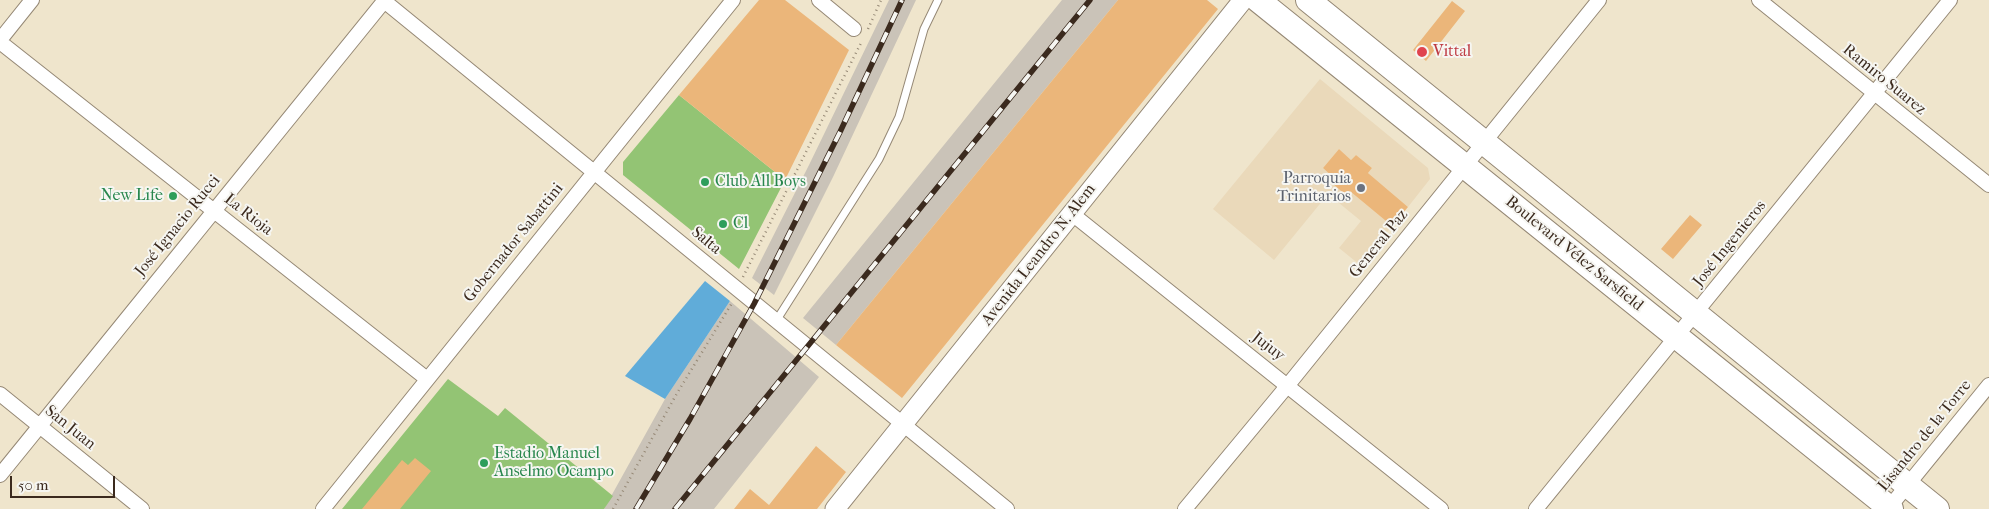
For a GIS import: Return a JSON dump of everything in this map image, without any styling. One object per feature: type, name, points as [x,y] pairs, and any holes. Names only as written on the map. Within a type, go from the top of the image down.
[{"type":"highway","name":"Boulevard Vélez Sarsfield","points":[[1258,0],[1677,336],[1889,509]]},
{"type":"highway","name":"Boulevard Vélez Sarsfield","points":[[1308,0],[1936,509]]},
{"type":"street","points":[[0,41],[32,0]]},
{"type":"street","name":"Salta","points":[[384,0],[1007,509]]},
{"type":"street","name":"José Ignacio Rucci","points":[[0,475],[384,0]]},
{"type":"street","name":"Gobernador Sabattini","points":[[323,509],[733,0]]},
{"type":"street","points":[[819,0],[862,32]]},
{"type":"street","name":"Avenida Leandro N. Alem","points":[[835,509],[1243,0]]},
{"type":"street","name":"General Paz","points":[[1185,509],[1288,385],[1599,0]]},
{"type":"street","name":"Ramiro Suarez","points":[[1759,0],[1873,94],[1989,185]]},
{"type":"street","name":"José Ingenieros","points":[[1536,509],[1950,0]]},
{"type":"street","name":"La Rioja","points":[[0,41],[427,379]]},
{"type":"street","name":"Jujuy","points":[[1072,213],[1441,509]]},
{"type":"street","name":"Lisandro de la Torre","points":[[1889,509],[1989,385]]},
{"type":"street","name":"San Juan","points":[[0,394],[142,509]]},
{"type":"lane","points":[[776,322],[879,160],[899,116],[924,29],[938,0]]},
{"type":"path","points":[[613,509],[676,395],[732,302],[862,32],[881,0]]},
{"type":"shaded area","points":[[889,0],[916,0],[833,177],[774,295],[752,278]]},
{"type":"shaded area","points":[[1062,0],[1118,0],[836,345],[803,318]]},
{"type":"shaded area","points":[[1320,79],[1428,168],[1430,179],[1408,207],[1368,173],[1372,168],[1356,155],[1351,160],[1339,149],[1323,168],[1335,179],[1332,183],[1348,196],[1351,192],[1392,226],[1360,265],[1339,248],[1361,221],[1328,194],[1274,260],[1213,209]]},
{"type":"shaded area","points":[[730,301],[819,377],[714,509],[604,509],[665,399]]},
{"type":"green space","name":"Cl","points":[[679,95],[785,180],[739,269],[623,175],[623,162]]},
{"type":"green space","points":[[448,379],[498,416],[505,408],[613,496],[604,509],[342,509]]},
{"type":"water","points":[[705,281],[730,301],[665,399],[625,376]]},
{"type":"building","points":[[759,0],[785,0],[849,50],[785,180],[679,95]]},
{"type":"building","points":[[1118,0],[1207,0],[1218,9],[902,398],[836,345]]},
{"type":"building","points":[[1452,1],[1465,11],[1426,61],[1413,50]]},
{"type":"building","name":"Parroquia Trinitarios","points":[[1339,149],[1351,160],[1356,155],[1372,168],[1368,173],[1408,207],[1392,226],[1351,192],[1348,197],[1332,183],[1335,179],[1323,168]]},
{"type":"building","points":[[1690,215],[1702,225],[1673,259],[1661,249]]},
{"type":"building","points":[[816,446],[846,472],[817,509],[734,509],[750,489],[769,505]]},
{"type":"building","points":[[415,458],[431,471],[400,509],[362,509],[402,460],[408,465]]},
{"type":"railway","points":[[636,509],[690,419],[754,304],[840,132],[902,0]]},
{"type":"railway","points":[[675,509],[1090,0]]},
{"type":"place","name":"Vittal","points":[[1422,52]]},
{"type":"place","name":"Club All Boys","points":[[705,182]]},
{"type":"place","name":"Parroquia Trinitarios","points":[[1361,188]]},
{"type":"place","name":"New Life","points":[[173,196]]},
{"type":"place","name":"Cl","points":[[723,224]]},
{"type":"place","name":"Estadio Manuel Anselmo Ocampo","points":[[484,463]]}]
